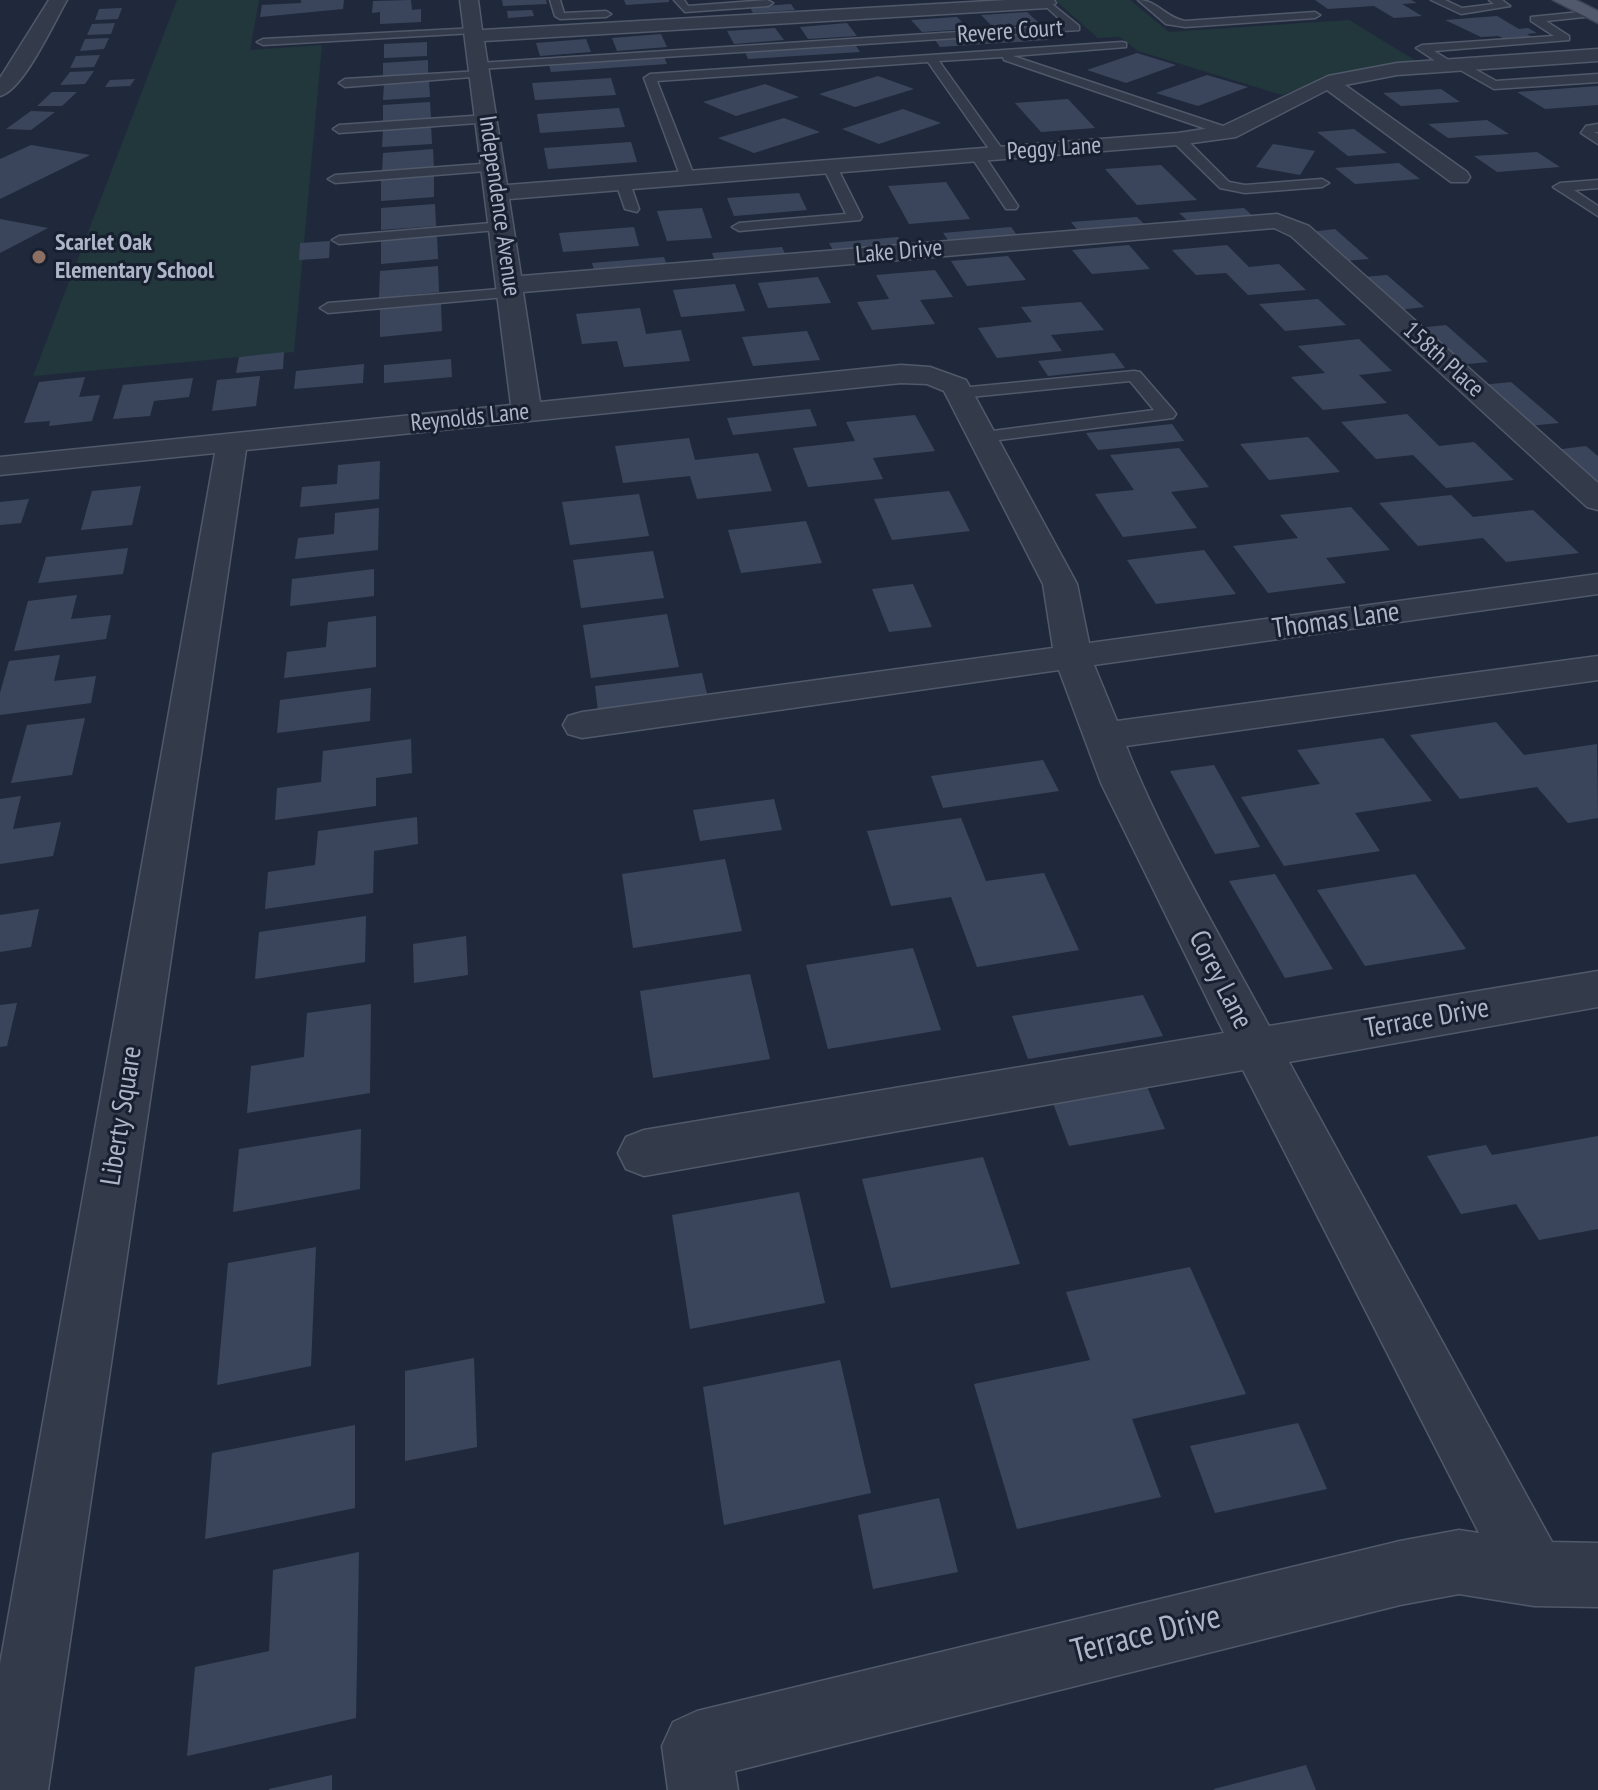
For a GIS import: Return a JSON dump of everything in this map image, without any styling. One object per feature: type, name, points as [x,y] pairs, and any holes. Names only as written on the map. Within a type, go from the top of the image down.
[{"type":"main road","points":[[1562,0],[1594,16]]},
{"type":"street","points":[[0,90],[14,75],[58,0]]},
{"type":"street","name":"Independence Avenue","points":[[469,0],[527,412]]},
{"type":"street","name":"Revere Court","points":[[474,33],[686,24],[883,26],[1047,3]]},
{"type":"street","name":"Peggy Lane","points":[[498,193],[1178,139],[1228,132],[1328,82],[1397,69],[1598,55]]},
{"type":"street","points":[[1328,82],[1459,177]]},
{"type":"street","name":"Lake Drive","points":[[512,289],[1268,221],[1286,223]]},
{"type":"street","name":"158th Place","points":[[1286,223],[1300,231],[1598,500]]},
{"type":"street","name":"Reynolds Lane","points":[[0,466],[910,373],[950,385]]},
{"type":"street","name":"Corey Lane","points":[[950,385],[983,437],[1060,584],[1073,658],[1102,736],[1166,876],[1534,1574]]},
{"type":"street","name":"Liberty Square","points":[[13,1790],[232,442]]},
{"type":"street","name":"Thomas Lane","points":[[582,725],[1598,584]]},
{"type":"street","points":[[1102,736],[1592,676]]},
{"type":"street","name":"Terrace Drive","points":[[644,1153],[1598,989]]},
{"type":"street","name":"Terrace Drive","points":[[700,1768],[1400,1573],[1459,1562],[1534,1574],[1598,1575]]},
{"type":"lane","points":[[555,0],[560,16],[606,14]]},
{"type":"lane","points":[[679,0],[685,9],[768,3]]},
{"type":"lane","points":[[1143,0],[1157,11],[1171,16],[1315,15],[1296,2]]},
{"type":"lane","points":[[1436,0],[1461,11],[1505,6],[1494,0]]},
{"type":"lane","name":"Revere Court","points":[[345,83],[701,52],[883,26],[1075,28],[1047,3]]},
{"type":"lane","points":[[1594,16],[1535,19],[1565,38],[1422,48],[1494,85],[1598,78]]},
{"type":"lane","points":[[686,24],[701,52]]},
{"type":"lane","points":[[263,42],[474,33]]},
{"type":"lane","points":[[688,178],[650,78],[1122,45]]},
{"type":"lane","points":[[994,54],[1228,132]]},
{"type":"lane","points":[[931,58],[988,154],[1011,206]]},
{"type":"lane","points":[[339,129],[487,119]]},
{"type":"lane","points":[[1598,128],[1590,129],[1587,133],[1598,140]]},
{"type":"lane","points":[[1178,139],[1225,185],[1245,189],[1322,183]]},
{"type":"lane","points":[[335,179],[494,167]]},
{"type":"lane","points":[[739,227],[855,217],[830,167]]},
{"type":"lane","points":[[623,183],[632,209]]},
{"type":"lane","points":[[1598,184],[1560,187],[1598,212]]},
{"type":"lane","points":[[339,240],[503,226]]},
{"type":"lane","points":[[328,308],[512,289]]},
{"type":"lane","points":[[950,385],[1134,376],[1167,414],[983,437]]},
{"type":"green space","points":[[177,0],[259,0],[250,50],[322,45],[294,352],[33,376]]},
{"type":"green space","points":[[1055,0],[1130,0],[1169,32],[1349,20],[1421,64],[1326,78],[1282,95],[1138,51],[1120,37],[1098,38]]},
{"type":"building","points":[[301,0],[344,0],[343,9],[260,17],[262,5],[301,3]]},
{"type":"building","points":[[411,0],[412,10],[421,9],[421,22],[380,24],[380,12],[372,13],[373,1]]},
{"type":"building","points":[[502,0],[546,0],[547,4],[503,6]]},
{"type":"building","points":[[624,0],[669,0],[669,2],[626,5]]},
{"type":"building","points":[[1315,0],[1411,0],[1417,3],[1402,4],[1422,16],[1394,18],[1374,6],[1328,9]]},
{"type":"building","points":[[791,4],[795,10],[753,13],[750,7]]},
{"type":"building","points":[[122,8],[118,19],[95,20],[99,9]]},
{"type":"building","points":[[532,10],[534,16],[508,18],[507,11]]},
{"type":"building","points":[[1027,12],[1040,24],[993,27],[981,15]]},
{"type":"building","points":[[1497,16],[1519,29],[1528,28],[1537,33],[1527,34],[1532,37],[1481,37],[1445,20]]},
{"type":"building","points":[[957,17],[969,29],[922,32],[911,20]]},
{"type":"building","points":[[115,23],[111,34],[87,35],[92,24]]},
{"type":"building","points":[[847,23],[857,36],[808,39],[800,27]]},
{"type":"building","points":[[775,28],[784,40],[734,44],[727,31]]},
{"type":"building","points":[[661,34],[667,47],[617,51],[612,38]]},
{"type":"building","points":[[1042,34],[1048,40],[940,47],[935,40]]},
{"type":"building","points":[[109,38],[104,49],[80,51],[85,39]]},
{"type":"building","points":[[586,39],[591,52],[540,56],[536,43]]},
{"type":"building","points":[[427,42],[427,56],[384,58],[384,44]]},
{"type":"building","points":[[856,46],[860,52],[748,59],[745,52]]},
{"type":"building","points":[[1137,53],[1176,65],[1126,83],[1087,70]]},
{"type":"building","points":[[100,55],[94,67],[70,68],[76,56]]},
{"type":"building","points":[[664,57],[667,64],[551,72],[549,65]]},
{"type":"building","points":[[428,60],[428,75],[383,78],[383,63]]},
{"type":"building","points":[[94,71],[85,84],[60,85],[70,72]]},
{"type":"building","points":[[1207,75],[1248,87],[1198,106],[1156,93]]},
{"type":"building","points":[[878,76],[914,89],[855,107],[819,94]]},
{"type":"building","points":[[611,78],[616,95],[535,100],[532,83]]},
{"type":"building","points":[[135,79],[130,86],[105,87],[110,80]]},
{"type":"building","points":[[429,81],[430,97],[383,100],[384,84]]},
{"type":"building","points":[[765,84],[799,97],[736,116],[703,102]]},
{"type":"building","points":[[1598,86],[1598,105],[1545,109],[1517,92]]},
{"type":"building","points":[[1441,89],[1460,102],[1401,106],[1383,93]]},
{"type":"building","points":[[52,92],[77,92],[62,106],[37,106]]},
{"type":"building","points":[[1068,99],[1095,128],[1041,132],[1015,103]]},
{"type":"building","points":[[430,102],[431,119],[383,122],[383,105]]},
{"type":"building","points":[[619,108],[625,127],[540,133],[537,114]]},
{"type":"building","points":[[903,109],[941,123],[879,144],[842,129]]},
{"type":"building","points":[[31,111],[55,112],[31,130],[6,129]]},
{"type":"building","points":[[784,118],[820,132],[754,153],[718,138]]},
{"type":"building","points":[[1487,120],[1509,134],[1448,138],[1428,124]]},
{"type":"building","points":[[431,125],[432,144],[382,147],[383,129]]},
{"type":"building","points":[[1354,129],[1387,153],[1348,156],[1317,132]]},
{"type":"building","points":[[631,142],[637,162],[548,169],[544,148]]},
{"type":"building","points":[[1273,144],[1315,151],[1300,175],[1256,167]]},
{"type":"building","points":[[31,145],[90,155],[0,199],[0,159]]},
{"type":"building","points":[[433,149],[434,169],[382,172],[383,153]]},
{"type":"building","points":[[1537,152],[1560,167],[1497,172],[1474,156]]},
{"type":"building","points":[[1399,163],[1420,179],[1355,184],[1335,168]]},
{"type":"building","points":[[1161,165],[1197,200],[1137,205],[1105,169]]},
{"type":"building","points":[[434,176],[434,197],[381,201],[381,180]]},
{"type":"building","points":[[946,182],[970,219],[909,224],[888,186]]},
{"type":"building","points":[[799,193],[807,210],[734,216],[727,198]]},
{"type":"building","points":[[435,204],[436,226],[381,230],[381,208]]},
{"type":"building","points":[[702,208],[712,238],[667,241],[657,211]]},
{"type":"building","points":[[1244,208],[1255,218],[1190,223],[1179,213]]},
{"type":"building","points":[[1137,217],[1147,227],[1079,232],[1071,222]]},
{"type":"building","points":[[0,219],[48,228],[0,253]]},
{"type":"building","points":[[634,227],[639,246],[563,252],[559,233]]},
{"type":"building","points":[[1011,227],[1019,238],[951,244],[943,233]]},
{"type":"building","points":[[1335,229],[1369,259],[1343,261],[1310,232]]},
{"type":"building","points":[[437,235],[438,259],[381,264],[381,239]]},
{"type":"building","points":[[898,237],[905,248],[835,254],[829,243]]},
{"type":"building","points":[[330,241],[329,258],[299,260],[300,243]]},
{"type":"building","points":[[1129,245],[1150,269],[1092,274],[1072,250]]},
{"type":"building","points":[[1227,245],[1249,267],[1279,264],[1306,290],[1248,295],[1226,273],[1196,275],[1172,250]]},
{"type":"building","points":[[782,247],[787,258],[716,264],[712,253]]},
{"type":"building","points":[[1008,256],[1026,280],[967,286],[951,261]]},
{"type":"building","points":[[664,257],[668,268],[595,274],[592,263]]},
{"type":"building","points":[[438,266],[439,292],[379,298],[380,271]]},
{"type":"building","points":[[935,270],[953,297],[920,300],[935,324],[872,330],[857,302],[889,299],[876,275]]},
{"type":"building","points":[[1387,275],[1424,307],[1398,310],[1362,277]]},
{"type":"building","points":[[818,277],[831,303],[768,308],[758,283]]},
{"type":"building","points":[[735,284],[745,311],[681,317],[673,290]]},
{"type":"building","points":[[1318,299],[1346,325],[1285,331],[1259,304]]},
{"type":"building","points":[[1081,302],[1104,330],[1051,335],[1062,351],[997,358],[978,328],[1032,322],[1021,307]]},
{"type":"building","points":[[441,303],[442,331],[380,337],[380,308]]},
{"type":"building","points":[[640,308],[646,334],[681,330],[690,361],[624,367],[617,341],[582,344],[576,314]]},
{"type":"building","points":[[1446,325],[1488,362],[1458,365],[1418,328]]},
{"type":"building","points":[[807,331],[820,360],[753,366],[742,337]]},
{"type":"building","points":[[1359,339],[1392,371],[1359,375],[1387,403],[1323,410],[1291,377],[1325,373],[1298,346]]},
{"type":"building","points":[[284,352],[283,369],[236,373],[239,357]]},
{"type":"building","points":[[1114,353],[1125,368],[1048,376],[1038,361]]},
{"type":"building","points":[[451,359],[452,377],[384,383],[384,365]]},
{"type":"building","points":[[364,364],[363,383],[294,389],[296,371]]},
{"type":"building","points":[[260,376],[256,406],[212,411],[217,380]]},
{"type":"building","points":[[85,377],[79,397],[100,395],[92,421],[49,426],[50,421],[24,423],[39,382]]},
{"type":"building","points":[[193,378],[189,397],[154,401],[150,416],[113,419],[123,385]]},
{"type":"building","points":[[1511,382],[1559,423],[1528,426],[1481,385]]},
{"type":"building","points":[[810,409],[817,426],[733,435],[727,418]]},
{"type":"building","points":[[1407,414],[1439,446],[1474,442],[1514,480],[1446,488],[1413,455],[1376,459],[1341,422]]},
{"type":"building","points":[[915,415],[935,451],[873,458],[883,479],[808,487],[793,448],[855,441],[846,422]]},
{"type":"building","points":[[1172,424],[1184,441],[1098,450],[1086,433]]},
{"type":"building","points":[[1308,437],[1340,472],[1269,480],[1240,444]]},
{"type":"building","points":[[689,438],[695,460],[758,453],[772,491],[697,499],[690,476],[623,483],[615,446]]},
{"type":"building","points":[[1586,446],[1598,456],[1598,488],[1554,450]]},
{"type":"building","points":[[1179,448],[1209,487],[1171,492],[1197,528],[1123,537],[1095,494],[1134,490],[1110,455]]},
{"type":"building","points":[[380,461],[379,499],[300,507],[302,487],[337,484],[338,465]]},
{"type":"building","points":[[141,486],[132,525],[81,530],[92,491]]},
{"type":"building","points":[[949,491],[970,531],[892,540],[874,499]]},
{"type":"building","points":[[639,494],[649,536],[570,545],[562,502]]},
{"type":"building","points":[[1451,495],[1473,517],[1533,510],[1579,553],[1506,562],[1483,538],[1418,546],[1379,503]]},
{"type":"building","points":[[29,499],[21,523],[0,525],[0,502]]},
{"type":"building","points":[[1351,507],[1390,550],[1326,558],[1346,583],[1268,593],[1233,546],[1298,538],[1280,515]]},
{"type":"building","points":[[379,508],[378,550],[295,559],[298,538],[334,534],[335,513]]},
{"type":"building","points":[[806,521],[822,563],[741,573],[728,530]]},
{"type":"building","points":[[128,548],[123,574],[38,583],[46,557]]},
{"type":"building","points":[[1204,550],[1236,594],[1156,604],[1127,560]]},
{"type":"building","points":[[653,551],[664,598],[581,608],[573,560]]},
{"type":"building","points":[[374,569],[374,596],[290,606],[292,579]]},
{"type":"building","points":[[913,584],[932,627],[889,632],[872,589]]},
{"type":"building","points":[[77,595],[71,619],[111,615],[106,639],[14,651],[28,601]]},
{"type":"building","points":[[667,614],[679,667],[591,678],[583,625]]},
{"type":"building","points":[[376,616],[376,667],[284,678],[287,652],[326,647],[328,622]]},
{"type":"building","points":[[60,655],[54,681],[96,676],[91,703],[0,715],[0,693],[9,661]]},
{"type":"building","points":[[702,673],[708,698],[598,712],[595,686]]},
{"type":"building","points":[[371,688],[370,721],[277,733],[280,700]]},
{"type":"building","points":[[85,718],[72,775],[11,783],[27,725]]},
{"type":"building","points":[[1496,722],[1524,755],[1597,744],[1598,818],[1568,823],[1537,787],[1460,799],[1410,735]]},
{"type":"building","points":[[1383,738],[1432,801],[1355,813],[1380,851],[1284,866],[1241,797],[1320,784],[1297,750]]},
{"type":"building","points":[[411,739],[412,773],[376,778],[376,806],[275,820],[277,788],[321,782],[323,751]]},
{"type":"building","points":[[1043,760],[1059,791],[943,808],[931,776]]},
{"type":"building","points":[[1214,765],[1260,847],[1215,854],[1170,771]]},
{"type":"building","points":[[21,796],[13,829],[61,822],[53,856],[0,864],[0,799]]},
{"type":"building","points":[[774,799],[782,830],[700,841],[693,810]]},
{"type":"building","points":[[417,817],[418,844],[374,851],[373,893],[265,909],[268,872],[315,865],[318,831]]},
{"type":"building","points":[[961,818],[986,881],[1044,873],[1079,950],[977,967],[951,897],[891,906],[867,831]]},
{"type":"building","points":[[725,859],[742,931],[633,948],[622,874]]},
{"type":"building","points":[[1275,874],[1333,969],[1285,978],[1229,881]]},
{"type":"building","points":[[1415,874],[1466,949],[1365,966],[1317,890]]},
{"type":"building","points":[[39,909],[31,947],[0,952],[0,915]]},
{"type":"building","points":[[366,916],[365,962],[255,979],[259,932]]},
{"type":"building","points":[[466,936],[468,975],[414,983],[413,944]]},
{"type":"building","points":[[913,948],[941,1030],[828,1049],[806,965]]},
{"type":"building","points":[[750,974],[770,1059],[653,1078],[640,991]]},
{"type":"building","points":[[1143,995],[1163,1036],[1028,1059],[1012,1016]]},
{"type":"building","points":[[17,1003],[7,1046],[0,1047],[0,1005]]},
{"type":"building","points":[[371,1004],[370,1093],[247,1113],[251,1066],[304,1057],[307,1013]]},
{"type":"building","points":[[1145,1082],[1165,1129],[1069,1146],[1051,1098]]},
{"type":"building","points":[[361,1129],[360,1189],[233,1212],[239,1149]]},
{"type":"building","points":[[1598,1136],[1598,1229],[1539,1240],[1516,1204],[1461,1214],[1427,1156],[1486,1145],[1492,1155]]},
{"type":"building","points":[[983,1157],[1020,1264],[891,1288],[862,1179]]},
{"type":"building","points":[[799,1192],[825,1303],[690,1329],[672,1215]]},
{"type":"building","points":[[316,1247],[311,1366],[217,1385],[228,1263]]},
{"type":"building","points":[[1190,1267],[1246,1394],[1132,1419],[1161,1497],[1017,1529],[974,1384],[1090,1360],[1066,1292]]},
{"type":"building","points":[[474,1358],[477,1447],[405,1461],[405,1371]]},
{"type":"building","points":[[840,1360],[871,1493],[724,1525],[703,1387]]},
{"type":"building","points":[[1298,1423],[1327,1489],[1215,1513],[1190,1446]]},
{"type":"building","points":[[355,1425],[355,1508],[205,1539],[212,1453]]},
{"type":"building","points":[[939,1498],[958,1572],[873,1589],[858,1515]]},
{"type":"building","points":[[359,1552],[356,1718],[187,1756],[195,1667],[269,1651],[273,1570]]},
{"type":"building","points":[[1306,1765],[1316,1790],[1214,1790],[1214,1789]]},
{"type":"building","points":[[332,1775],[332,1790],[269,1790],[269,1789]]},
{"type":"place","name":"Scarlet Oak Elementary School","points":[[39,257]]}]
